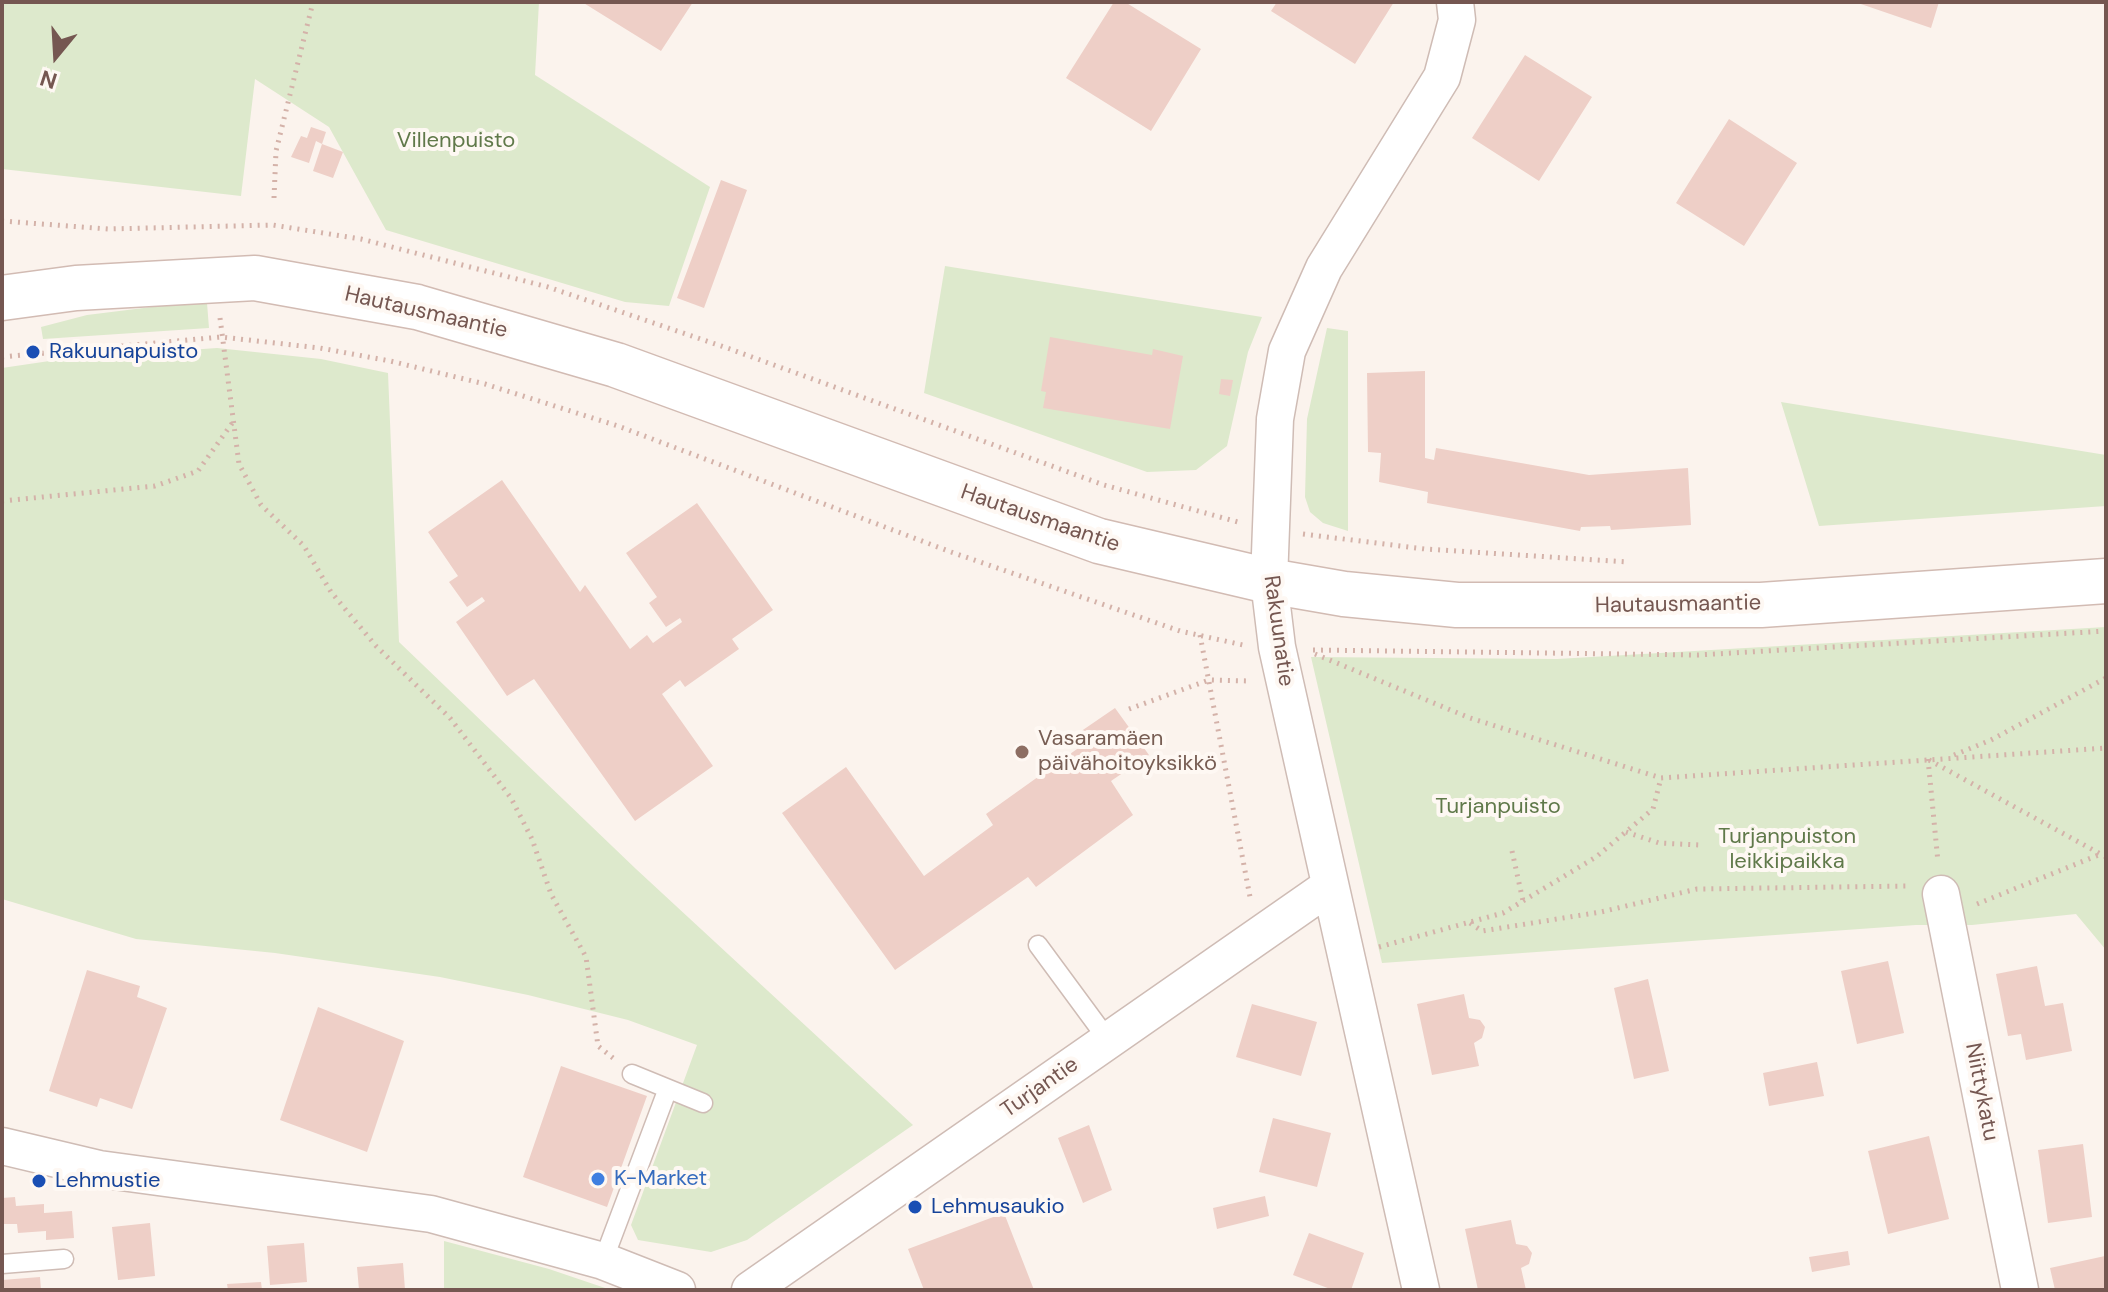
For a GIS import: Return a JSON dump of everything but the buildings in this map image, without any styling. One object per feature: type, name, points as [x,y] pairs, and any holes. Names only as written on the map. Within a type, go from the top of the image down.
[{"type":"street","name":"Rakuunatie","points":[[1421,1290],[1277,647],[1269,581],[1275,419],[1278,386],[1287,351],[1324,268],[1442,77],[1457,20],[1455,2]]},
{"type":"street","name":"Hautausmaantie","points":[[2,298],[88,287],[255,278],[417,307],[630,370],[1099,541],[1269,581],[1344,594],[1457,605],[1761,605],[2106,581]]},
{"type":"street","name":"Turjantie","points":[[750,1290],[1330,886]]},
{"type":"street","name":"Niittykatu","points":[[1944,906],[2020,1290]]},
{"type":"street","points":[[2,1146],[99,1169],[431,1214],[603,1261],[677,1290]]},
{"type":"lane","points":[[1038,945],[1108,1040]]},
{"type":"lane","points":[[632,1074],[667,1091],[703,1103]]},
{"type":"lane","points":[[603,1261],[667,1091]]},
{"type":"lane","points":[[2,1264],[64,1259]]},
{"type":"path","points":[[274,198],[276,151],[313,2]]},
{"type":"path","points":[[2,357],[221,337],[320,348],[485,384],[618,426],[951,552],[1200,635],[1241,644]]},
{"type":"path","points":[[221,337],[239,464],[261,505],[304,546],[331,592],[376,646],[450,718],[511,798],[532,839],[551,894],[586,957],[598,1046]]},
{"type":"path","points":[[2,501],[155,486],[198,471],[233,422]]},
{"type":"path","points":[[1311,535],[1425,549],[1634,563]]},
{"type":"path","points":[[2106,631],[1698,655],[1306,650],[1470,718],[1661,778],[2106,748]]},
{"type":"path","points":[[1200,635],[1250,897]]},
{"type":"path","points":[[1949,757],[1991,740],[2106,678]]},
{"type":"path","points":[[1129,709],[1209,680],[1250,681]]},
{"type":"path","points":[[1928,759],[2104,855]]},
{"type":"path","points":[[1928,759],[1944,906]]},
{"type":"path","points":[[1374,948],[1503,913],[1596,857],[1653,809],[1661,778]]},
{"type":"path","points":[[1625,832],[1659,843],[1699,845]]},
{"type":"path","points":[[1512,851],[1523,901]]},
{"type":"path","points":[[1470,923],[1482,931],[1497,929],[1601,912],[1697,889],[1912,886],[1944,906],[2104,855]]},
{"type":"green space","name":"Villenpuisto","points":[[2,2],[539,2],[535,75],[710,187],[669,306],[625,302],[386,230],[329,127],[255,79],[241,196],[2,169]]},
{"type":"green space","points":[[945,266],[1262,317],[1248,352],[1227,446],[1196,470],[1147,472],[924,393]]},
{"type":"green space","points":[[207,303],[209,328],[43,339],[41,327],[87,315]]},
{"type":"green space","points":[[1327,328],[1348,331],[1348,531],[1323,523],[1310,512],[1305,497],[1307,419]]},
{"type":"green space","points":[[217,348],[321,359],[388,373],[399,642],[636,869],[913,1125],[747,1240],[711,1252],[638,1240],[631,1225],[697,1045],[628,1020],[528,995],[440,977],[275,953],[136,939],[2,899],[2,368],[63,359]]},
{"type":"green space","points":[[1781,402],[2106,455],[2106,506],[1819,526]]},
{"type":"green space","name":"Turjanpuisto","points":[[2106,627],[2106,950],[2076,914],[1972,925],[1916,925],[1382,963],[1311,657],[1557,659]]},
{"type":"green space","points":[[444,1241],[549,1269],[611,1290],[444,1290]]},
{"type":"place","name":"Rakuunapuisto","points":[[33,352]]},
{"type":"place","name":"Vasaramäen päivähoitoyksikkö","points":[[1022,752]]},
{"type":"place","name":"K-Market","points":[[598,1179]]},
{"type":"place","name":"Lehmustie","points":[[39,1181]]},
{"type":"place","name":"Lehmusaukio","points":[[915,1207]]},
{"type":"park label","name":"Turjanpuiston leikkipaikka","points":[[1787,850]]}]
